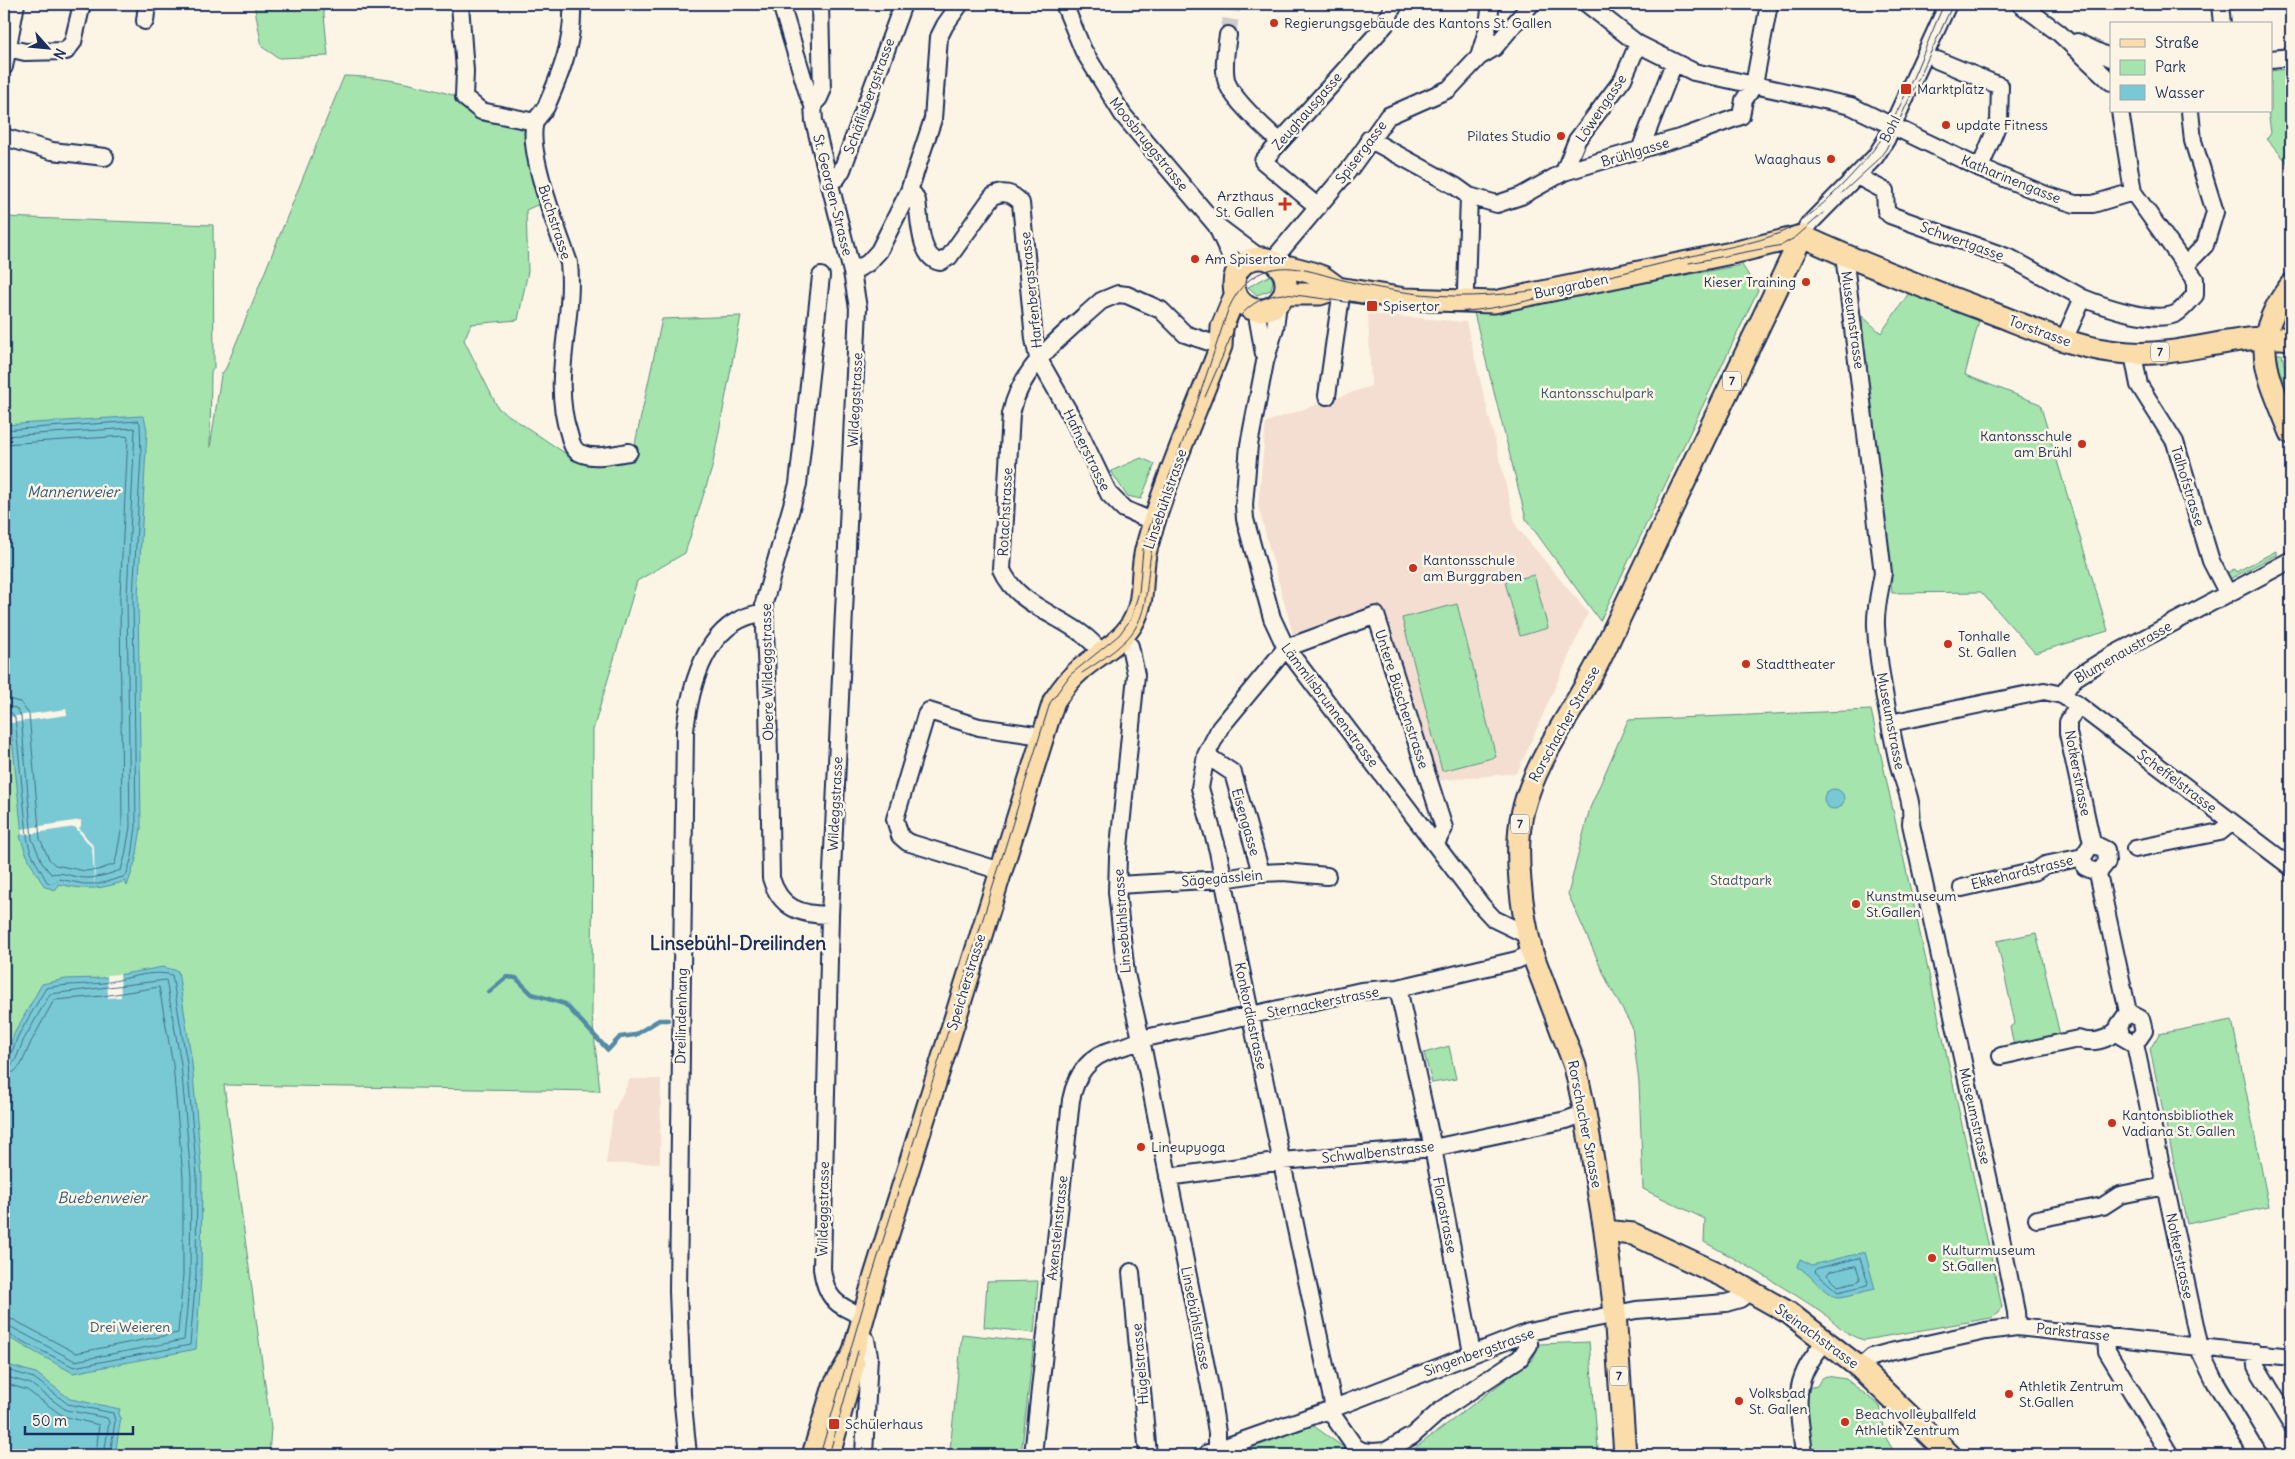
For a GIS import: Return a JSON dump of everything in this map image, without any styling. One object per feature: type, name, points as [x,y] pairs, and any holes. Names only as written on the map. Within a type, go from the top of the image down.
[{"type":"main road","name":"Torstrasse","points":[[1802,236],[1844,255],[2064,340],[2111,352],[2133,354],[2265,337],[2291,339]]},
{"type":"main road","name":"Burggraben","points":[[1271,262],[1316,274],[1340,288],[1405,299],[1494,302],[1741,251],[1802,236]]},
{"type":"main road","name":"Rorschacher Strasse","points":[[1625,1455],[1615,1313],[1605,1231],[1575,1066],[1530,944],[1518,848],[1523,811],[1530,786],[1544,757],[1592,674],[1618,623],[1802,236]]},
{"type":"main road","points":[[1247,303],[1234,286],[1238,272],[1247,262],[1271,262],[1286,280],[1281,298]]},
{"type":"main road","points":[[2291,285],[2275,307],[2268,323],[2264,354],[2268,371],[2291,433]]},
{"type":"main road","name":"Burggraben","points":[[1247,303],[1266,309],[1281,298],[1320,294],[1340,288]]},
{"type":"main road","name":"Linsebühlstrasse","points":[[1122,637],[1140,607],[1146,548],[1154,522],[1221,346],[1222,327],[1247,303]]},
{"type":"main road","name":"Speicherstrasse","points":[[814,1455],[834,1386],[858,1335],[1054,701],[1066,684],[1081,669],[1122,637]]},
{"type":"main road","name":"Steinachstrasse","points":[[1605,1231],[1633,1234],[1725,1277],[1789,1313],[1860,1368],[1950,1455]]},
{"type":"main road","name":"Speicherstrasse","points":[[829,1455],[851,1382],[858,1335]]},
{"type":"street","points":[[4,67],[16,4]]},
{"type":"street","points":[[8,48],[25,52],[66,51],[73,42],[82,4]]},
{"type":"street","points":[[145,21],[147,4]]},
{"type":"street","points":[[460,4],[465,71],[464,97],[481,112],[535,122],[544,111],[566,59],[571,34],[572,4]]},
{"type":"street","name":"St. Georgen-Strasse","points":[[781,4],[813,105],[814,121],[828,181],[852,272],[868,263],[879,251],[909,191],[933,119],[939,37],[945,24],[960,4]]},
{"type":"street","points":[[813,105],[822,91],[820,4]]},
{"type":"street","name":"Schäflisbergstrasse","points":[[828,181],[837,178],[842,170],[903,4]]},
{"type":"street","name":"Moosbruggstrasse","points":[[1064,4],[1083,50],[1110,97],[1143,141],[1216,225],[1271,262]]},
{"type":"street","name":"Zeughausgasse","points":[[1318,207],[1263,160],[1344,68],[1385,25],[1394,4]]},
{"type":"street","points":[[1479,57],[1487,31],[1491,4]]},
{"type":"street","name":"Spisergasse","points":[[1271,262],[1352,166],[1369,139],[1388,116],[1449,89],[1479,57],[1494,48],[1531,4]]},
{"type":"street","points":[[1587,4],[1638,44],[1694,72],[1851,106],[1892,127]]},
{"type":"street","name":"Brühlgasse","points":[[1369,139],[1455,186],[1469,196],[1497,204],[1521,196],[1564,172],[1686,136],[1741,116],[1744,100],[1754,85],[1769,4]]},
{"type":"street","name":"Bohl","points":[[1802,236],[1810,223],[1875,156],[1892,127],[1948,4]]},
{"type":"street","points":[[2020,4],[2059,33],[2110,81]]},
{"type":"street","points":[[2220,4],[2222,22]]},
{"type":"street","points":[[2059,33],[2110,58]]},
{"type":"street","points":[[1228,35],[1225,57],[1227,84],[1256,120],[1280,142]]},
{"type":"street","name":"Löwengasse","points":[[1564,172],[1577,140],[1623,79],[1638,44]]},
{"type":"street","points":[[2272,59],[2291,57]]},
{"type":"street","points":[[1937,60],[2000,86],[1999,121],[1980,168]]},
{"type":"street","points":[[1640,150],[1674,63]]},
{"type":"street","points":[[2120,112],[2133,192]]},
{"type":"street","points":[[2185,266],[2205,245],[2215,212],[2193,141],[2190,112]]},
{"type":"street","name":"Buchstrasse","points":[[535,122],[535,152],[538,170],[569,263],[570,277],[564,336],[561,402],[565,424],[572,445],[580,453],[594,456],[629,452]]},
{"type":"street","name":"Katharinengasse","points":[[1892,127],[2046,196],[2075,204],[2093,204],[2133,192]]},
{"type":"street","points":[[4,136],[52,151],[105,157]]},
{"type":"street","name":"Schwertgasse","points":[[1856,176],[1885,190],[1886,211],[1890,215],[2012,259],[2083,298],[2128,314],[2152,316],[2176,314],[2195,295],[2195,278],[2133,192]]},
{"type":"street","name":"Harfenbergstrasse","points":[[909,191],[917,201],[927,256],[940,262],[950,257],[992,197],[1004,192],[1017,198],[1021,203],[1034,339],[1038,358]]},
{"type":"street","points":[[1466,290],[1469,196]]},
{"type":"street","name":"Moosbruggstrasse","points":[[1216,225],[1238,272]]},
{"type":"street","name":"Museumstrasse","points":[[1844,255],[1883,573],[1876,624],[1885,706],[1901,778],[1908,790],[1913,809],[1911,824],[2004,1249],[2017,1327]]},
{"type":"street","name":"Wildeggstrasse","points":[[852,272],[858,308],[858,331],[830,915],[822,1269],[827,1292],[842,1307],[858,1335]]},
{"type":"street","name":"Obere Wildeggstrasse","points":[[821,276],[798,484],[763,613],[768,705],[771,878],[780,898],[788,906],[811,914],[830,915]]},
{"type":"street","points":[[1327,396],[1340,288]]},
{"type":"street","name":"Harfenbergstrasse","points":[[1038,358],[1100,301],[1108,296],[1118,294],[1127,295],[1161,310],[1185,334],[1221,346]]},
{"type":"street","name":"Lämmlisbrunnenstrasse","points":[[1281,298],[1265,362],[1249,445],[1244,505],[1245,519],[1272,618],[1286,648],[1482,906],[1494,919],[1530,944]]},
{"type":"street","points":[[2064,340],[2083,298]]},
{"type":"street","name":"Lämmlisbrunnenstrasse","points":[[1247,303],[1261,331],[1265,362]]},
{"type":"street","name":"Talhofstrasse","points":[[2133,354],[2139,385],[2175,442],[2211,561],[2228,594]]},
{"type":"street","name":"Hafnerstrasse","points":[[1038,358],[1074,421],[1109,494],[1124,508],[1154,522]]},
{"type":"street","name":"Rotachstrasse","points":[[1038,358],[1028,371],[1017,392],[1010,414],[1002,570],[1006,580],[1014,590],[1090,639],[1102,654]]},
{"type":"street","name":"Blumenaustrasse","points":[[1890,723],[2044,691],[2062,695],[2069,683],[2107,658],[2291,560]]},
{"type":"street","name":"Dreilindenhang","points":[[688,1455],[682,1394],[678,1291],[685,730],[691,694],[697,675],[717,638],[735,620],[751,614],[763,613]]},
{"type":"street","name":"Untere Büschenstrasse","points":[[1286,648],[1376,615],[1444,828],[1436,844]]},
{"type":"street","name":"Linsebühlstrasse","points":[[1122,637],[1130,646],[1135,664],[1135,692],[1118,858],[1117,885],[1127,982],[1141,1039],[1211,1392],[1217,1433],[1212,1454]]},
{"type":"street","name":"Konkordiastrasse","points":[[1286,648],[1220,728],[1206,755],[1200,788],[1224,879],[1332,1409]]},
{"type":"street","name":"Scheffelstrasse","points":[[2062,695],[2078,705],[2291,867]]},
{"type":"street","name":"Notkerstrasse","points":[[2078,705],[2068,722],[2068,733],[2092,842]]},
{"type":"street","points":[[1000,871],[907,842],[900,836],[895,818],[926,716],[929,711],[979,728],[1042,736]]},
{"type":"street","name":"Eisengasse","points":[[1206,755],[1223,764],[1233,773],[1261,873]]},
{"type":"street","points":[[2135,849],[2220,832],[2232,822]]},
{"type":"street","points":[[2083,856],[2092,842],[2106,850],[2108,862],[2098,874]]},
{"type":"street","name":"Notkerstrasse","points":[[2083,856],[2085,867],[2098,874],[2128,1012],[2141,1019],[2144,1031],[2135,1044],[2198,1345],[2214,1380],[2259,1455]]},
{"type":"street","name":"Ekkehardstrasse","points":[[1962,888],[2036,871],[2046,865],[2083,856]]},
{"type":"street","name":"Sägegässlein","points":[[1117,885],[1224,879],[1261,873],[1284,872],[1327,876]]},
{"type":"street","name":"Sternackerstrasse","points":[[1141,1039],[1361,991],[1398,988],[1517,960],[1530,944]]},
{"type":"street","name":"Florastrasse","points":[[1398,988],[1432,1148],[1472,1353]]},
{"type":"street","points":[[2128,1012],[2118,1025],[2121,1036],[2135,1044]]},
{"type":"street","points":[[2001,1056],[2078,1039],[2087,1042],[2108,1038],[2114,1031],[2120,1030]]},
{"type":"street","name":"Axensteinstrasse","points":[[1033,1455],[1074,1086],[1079,1075],[1095,1057],[1105,1051],[1136,1044],[1141,1039]]},
{"type":"street","name":"Schwalbenstrasse","points":[[1168,1177],[1282,1161],[1432,1148],[1566,1120],[1585,1113]]},
{"type":"street","points":[[2037,1219],[2103,1206],[2120,1195],[2165,1186]]},
{"type":"street","name":"Hügelstrasse","points":[[1131,1272],[1148,1455]]},
{"type":"street","name":"Singenbergstrasse","points":[[1212,1454],[1529,1332],[1615,1313],[1726,1304],[1740,1299],[1750,1291]]},
{"type":"street","name":"Parkstrasse","points":[[1860,1368],[1872,1357],[1890,1352],[1986,1331],[2017,1327],[2291,1356]]},
{"type":"street","points":[[1332,1409],[1355,1447],[1368,1452],[1386,1450],[1412,1436],[1440,1411],[1520,1358],[1529,1345],[1529,1332]]},
{"type":"street","points":[[858,1335],[866,1340],[869,1356],[864,1455]]},
{"type":"street","points":[[2106,1336],[2107,1351],[2170,1455]]},
{"type":"street","points":[[1804,1455],[1798,1393],[1800,1381],[1810,1360],[1826,1341]]},
{"type":"street","points":[[2256,1352],[2256,1366],[2291,1424]]},
{"type":"shaded area","name":"Kantonsschule am Burggraben","points":[[1368,314],[1466,322],[1516,526],[1588,613],[1517,773],[1436,781],[1378,611],[1293,635],[1258,506],[1266,422],[1371,386]]},
{"type":"shaded area","points":[[630,1079],[661,1079],[660,1163],[606,1164],[613,1113]]},
{"type":"green space","points":[[254,4],[323,4],[328,56],[279,58],[262,47]]},
{"type":"green space","points":[[2291,68],[2291,167],[2267,139],[2271,133],[2268,112],[2272,112],[2272,71]]},
{"type":"green space","name":"Drei Weieren","points":[[344,76],[368,77],[414,85],[460,97],[527,121],[548,200],[526,210],[528,271],[518,320],[471,324],[464,340],[498,408],[578,462],[632,458],[662,319],[741,316],[712,468],[685,553],[637,581],[593,730],[592,1015],[600,1091],[224,1085],[271,1428],[269,1455],[4,1455],[4,217],[213,225],[214,368],[211,372],[210,448],[221,375],[226,368]]},
{"type":"green space","name":"Kantonsschulpark","points":[[1742,265],[1758,290],[1600,621],[1526,519],[1474,313]]},
{"type":"green space","points":[[1271,275],[1273,281],[1271,290],[1257,295],[1248,287]]},
{"type":"green space","points":[[1911,290],[1979,320],[1965,375],[2040,404],[2108,631],[2035,653],[1981,592],[1892,593],[1864,365],[1862,316],[1881,333]]},
{"type":"green space","points":[[2277,354],[2282,354],[2291,397],[2291,412],[2282,388]]},
{"type":"green space","points":[[1141,458],[1155,464],[1141,499],[1127,496],[1111,471]]},
{"type":"green space","points":[[2276,551],[2276,555],[2228,580],[2225,574],[2234,569],[2236,572]]},
{"type":"green space","points":[[1534,575],[1548,628],[1520,636],[1505,582]]},
{"type":"green space","points":[[1457,604],[1496,757],[1442,771],[1402,618]]},
{"type":"green space","name":"Stadtpark","points":[[1871,710],[2002,1307],[1999,1313],[1991,1318],[1864,1340],[1846,1332],[1820,1311],[1734,1258],[1704,1242],[1705,1219],[1643,1189],[1639,1083],[1632,1027],[1608,983],[1568,894],[1590,808],[1628,720]]},
{"type":"green space","points":[[2036,933],[2060,1035],[2014,1046],[2010,1027],[2015,1023],[1997,941]]},
{"type":"green space","points":[[2232,1020],[2269,1207],[2187,1224],[2150,1049],[2159,1034]]},
{"type":"green space","points":[[1449,1046],[1456,1079],[1432,1083],[1424,1053]]},
{"type":"green space","points":[[1038,1281],[1034,1333],[984,1327],[987,1282]]},
{"type":"green space","points":[[962,1334],[1034,1342],[1021,1455],[950,1450]]},
{"type":"green space","points":[[1589,1342],[1598,1448],[1606,1455],[1406,1455],[1533,1359],[1539,1344]]},
{"type":"green space","points":[[1826,1376],[1846,1379],[1880,1406],[1886,1438],[1896,1455],[1808,1455],[1807,1388],[1817,1386],[1821,1379]]},
{"type":"green space","points":[[1311,1424],[1354,1455],[1232,1455],[1232,1453]]},
{"type":"water","name":"Mannenweier","points":[[144,417],[147,430],[138,597],[141,828],[136,859],[127,886],[125,881],[92,888],[58,884],[56,890],[45,887],[41,881],[28,857],[20,836],[22,835],[10,718],[6,718],[4,671],[4,425]]},
{"type":"water","points":[[1834,789],[1841,792],[1844,799],[1841,806],[1834,809],[1827,806],[1824,799],[1827,792]]},
{"type":"water","name":"Buebenweier","points":[[163,967],[178,971],[192,1063],[202,1176],[201,1275],[196,1349],[73,1373],[4,1335],[4,1061],[14,1034],[42,984],[66,979],[102,978]]},
{"type":"water","points":[[1865,1252],[1875,1289],[1848,1296],[1839,1297],[1829,1294],[1798,1267],[1800,1259],[1812,1265]]},
{"type":"water","points":[[4,1364],[36,1373],[70,1399],[120,1409],[118,1416],[121,1417],[115,1455],[4,1455]]},
{"type":"pier","points":[[66,709],[67,715],[11,723],[10,717]]},
{"type":"pier","points":[[81,820],[79,828],[94,847],[95,889],[92,848],[75,827],[22,835],[21,829]]},
{"type":"pier","points":[[120,974],[121,997],[108,998],[107,975]]},
{"type":"waterway","points":[[489,992],[507,977],[516,978],[532,994],[565,1004],[608,1050],[620,1037],[635,1035],[659,1020],[668,1020]]},
{"type":"tunnel","points":[[1228,35],[1233,4]]},
{"type":"tram line","points":[[820,1455],[871,1279],[1050,703],[1070,675],[1119,635],[1131,619],[1139,592],[1143,550],[1147,534],[1193,415],[1228,310],[1242,287],[1261,273],[1279,268],[1294,268],[1369,286],[1420,294],[1456,296],[1526,292],[1631,271],[1754,242],[1780,233],[1803,220],[1824,203],[1877,145],[1901,103],[1944,4]]},
{"type":"tram line","points":[[1842,193],[1878,160],[1886,149],[1953,4]]},
{"type":"tram line","points":[[1689,263],[1782,245],[1796,237],[1823,213]]},
{"type":"tram line","points":[[1205,397],[1239,318],[1253,304],[1271,296],[1284,294],[1388,308],[1451,312],[1491,308],[1557,294]]},
{"type":"tram line","points":[[1082,673],[1121,645],[1140,620],[1146,597],[1153,542],[1167,500]]},
{"type":"tram line","points":[[829,1455],[858,1351]]},
{"type":"place","name":"Regierungsgebäude des Kantons St. Gallen","points":[[1274,23]]},
{"type":"place","name":"Marktplatz","points":[[1906,89]]},
{"type":"place","name":"update Fitness","points":[[1946,125]]},
{"type":"place","name":"Pilates Studio","points":[[1561,136]]},
{"type":"place","name":"Waaghaus","points":[[1831,159]]},
{"type":"place","name":"Arzthaus St. Gallen","points":[[1285,204]]},
{"type":"place","name":"Am Spisertor","points":[[1195,259]]},
{"type":"place","name":"Kieser Training","points":[[1806,282]]},
{"type":"place","name":"Spisertor","points":[[1372,306]]},
{"type":"place","name":"Kantonsschule am Brühl","points":[[2082,444]]},
{"type":"place","name":"Kantonsschule am Burggraben","points":[[1413,568]]},
{"type":"place","name":"Tonhalle St. Gallen","points":[[1948,644]]},
{"type":"place","name":"Stadttheater","points":[[1746,664]]},
{"type":"place","name":"Kunstmuseum St.Gallen","points":[[1856,904]]},
{"type":"place","name":"Kantonsbibliothek Vadiana St. Gallen","points":[[2112,1123]]},
{"type":"place","name":"Lineupyoga","points":[[1141,1147]]},
{"type":"place","name":"Kulturmuseum St.Gallen","points":[[1932,1258]]},
{"type":"place","name":"Athletik Zentrum St.Gallen","points":[[2009,1394]]},
{"type":"place","name":"Volksbad St. Gallen","points":[[1739,1401]]},
{"type":"place","name":"Beachvolleyballfeld Athletik Zentrum","points":[[1845,1422]]},
{"type":"place","name":"Schülerhaus","points":[[834,1424]]},
{"type":"district","name":"Linsebühl-Dreilinden","points":[[738,943]]}]
